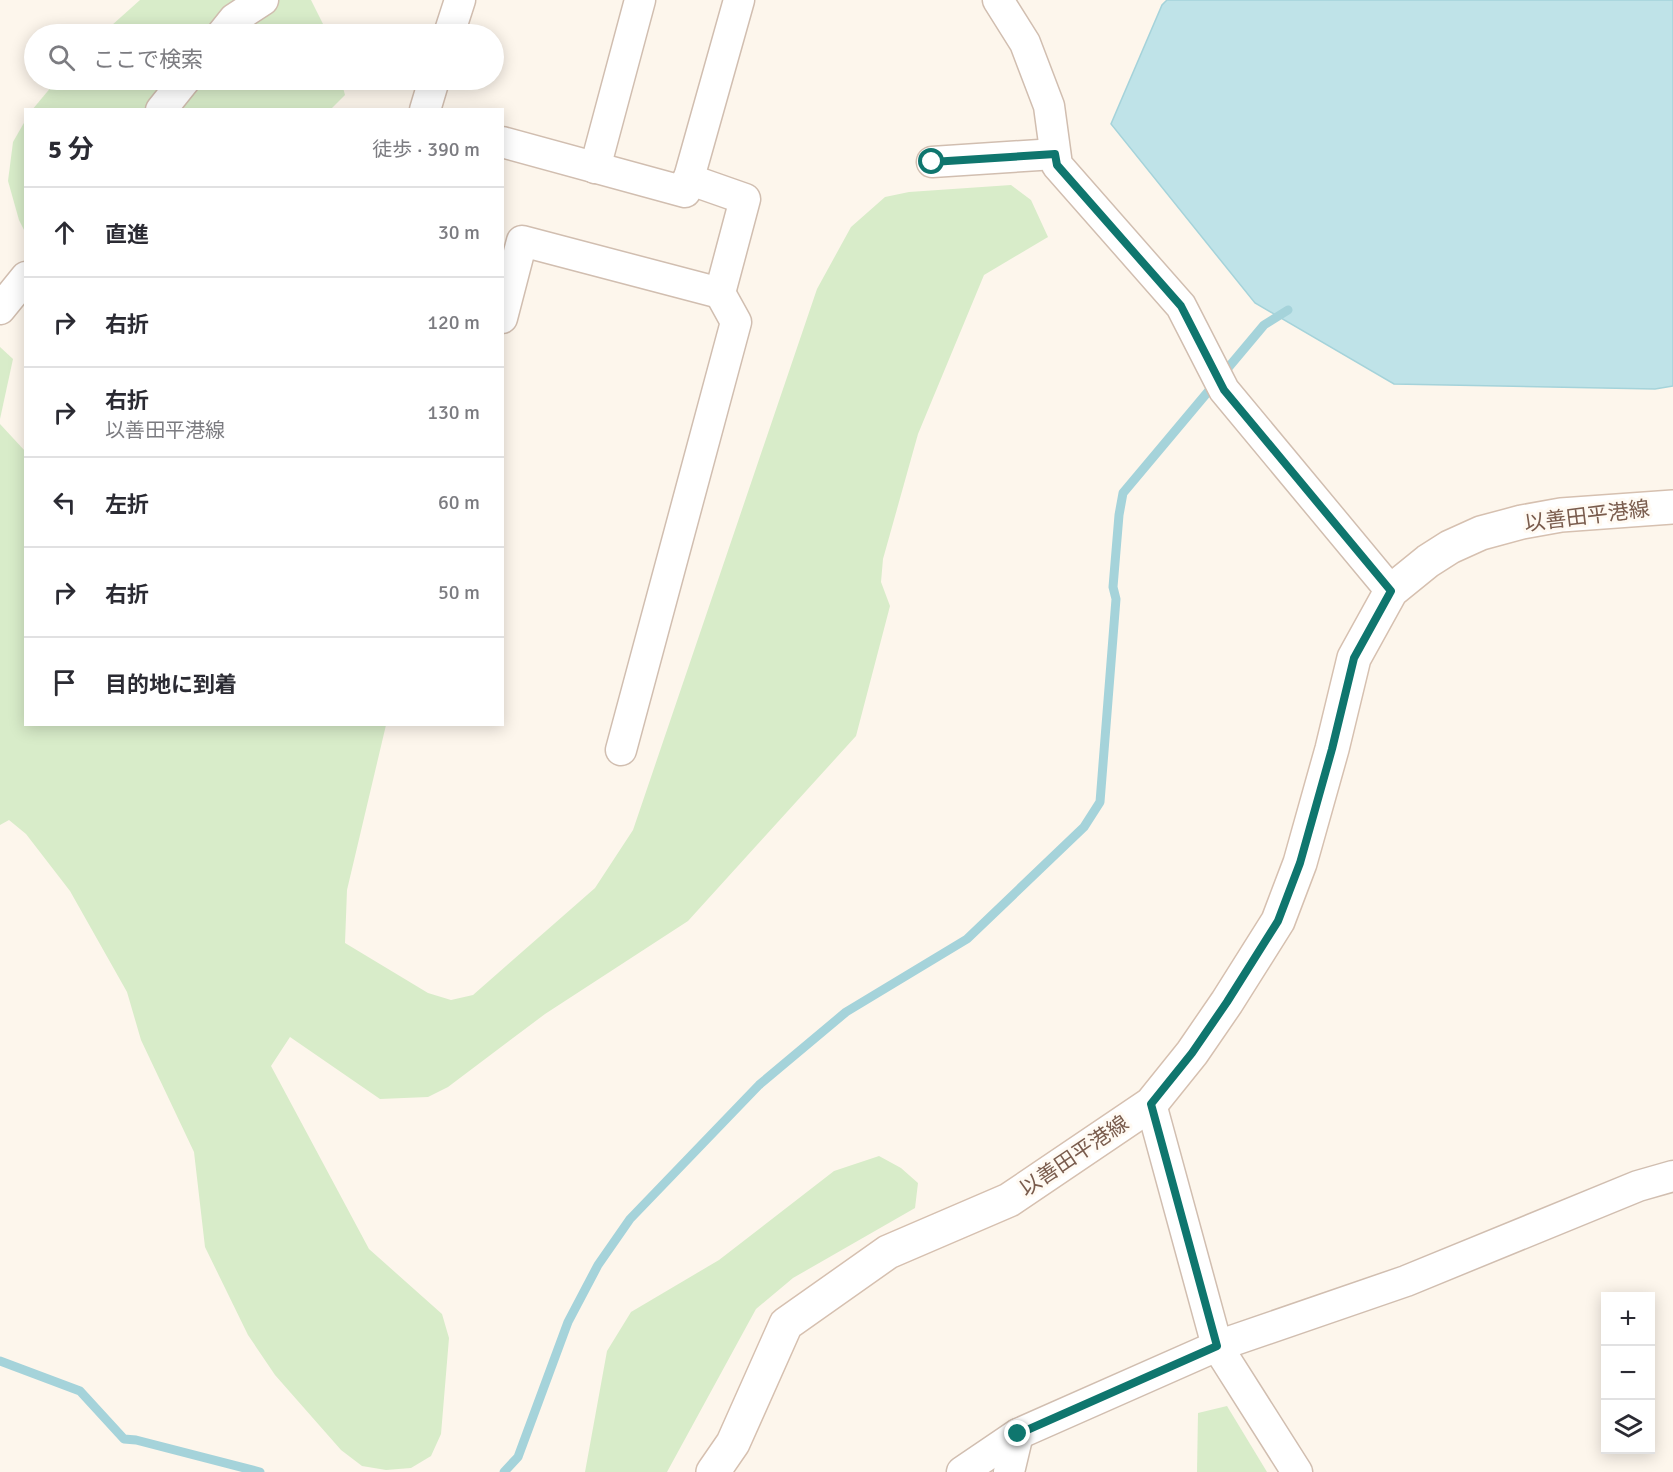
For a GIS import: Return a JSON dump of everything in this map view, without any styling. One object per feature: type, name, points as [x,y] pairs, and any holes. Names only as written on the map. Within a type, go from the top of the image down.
[{"type":"main road","name":"以善田平港線","points":[[713,1472],[733,1443],[786,1324],[888,1252],[1009,1200],[1151,1104],[1198,1044],[1278,921],[1300,863],[1332,749],[1354,658],[1391,591],[1428,561],[1450,547],[1481,533],[1561,515],[1673,507]]},
{"type":"street","points":[[230,24],[263,0]]},
{"type":"street","points":[[452,24],[460,0]]},
{"type":"street","points":[[595,168],[640,0]]},
{"type":"street","points":[[504,143],[685,192],[739,0]]},
{"type":"street","points":[[998,0],[1025,43],[1049,106],[1057,165],[1181,306],[1224,390],[1391,591]]},
{"type":"street","points":[[163,108],[177,90]]},
{"type":"street","points":[[426,108],[432,90]]},
{"type":"street","points":[[932,162],[1055,154]]},
{"type":"street","points":[[621,750],[736,322],[720,293],[746,199],[688,179]]},
{"type":"street","points":[[505,300],[522,241],[720,293]]},
{"type":"street","points":[[0,309],[24,280]]},
{"type":"street","points":[[1151,1104],[1217,1346],[1297,1472]]},
{"type":"street","points":[[963,1472],[1018,1434],[1217,1346],[1406,1281],[1638,1186],[1673,1176]]},
{"type":"street","points":[[1009,1472],[1018,1434]]},
{"type":"green space","points":[[140,0],[311,0],[323,24],[113,24]]},
{"type":"green space","points":[[49,90],[344,90],[345,95],[332,108],[34,108]]},
{"type":"green space","points":[[24,123],[24,230],[8,181],[13,142]]},
{"type":"green space","points":[[1011,185],[1031,200],[1048,237],[984,275],[918,434],[883,559],[881,582],[890,606],[856,736],[688,921],[545,1014],[448,1087],[428,1097],[380,1099],[290,1037],[271,1066],[369,1249],[442,1314],[449,1338],[441,1434],[431,1456],[411,1468],[386,1470],[362,1466],[341,1450],[275,1375],[248,1335],[205,1247],[194,1152],[141,1040],[127,992],[70,891],[26,834],[9,820],[0,825],[0,424],[24,450],[24,726],[386,726],[347,890],[345,943],[428,993],[451,1000],[473,995],[595,888],[633,830],[817,289],[851,227],[885,197],[909,192]]},
{"type":"green space","points":[[0,347],[13,359],[0,419]]},
{"type":"green space","points":[[879,1156],[901,1168],[918,1183],[915,1208],[793,1278],[756,1309],[667,1472],[585,1472],[607,1351],[631,1312],[719,1260],[834,1171]]},
{"type":"green space","points":[[1227,1406],[1267,1472],[1197,1472],[1198,1413]]},
{"type":"water","points":[[1167,0],[1673,0],[1673,386],[1655,389],[1394,384],[1255,303],[1111,124],[1162,5]]},
{"type":"waterway","points":[[504,1472],[518,1457],[568,1322],[598,1265],[630,1219],[759,1085],[846,1012],[967,939],[1084,827],[1100,802],[1116,599],[1113,587],[1123,493],[1264,325],[1288,310]]},
{"type":"waterway","points":[[0,1361],[80,1391],[124,1439],[136,1440],[260,1472]]},
{"type":"route","points":[[932,162],[1055,154],[1057,165],[1181,306],[1224,390],[1391,591],[1354,658],[1332,749],[1300,863],[1278,921],[1192,1053],[1151,1104],[1217,1346],[1018,1434]]}]
